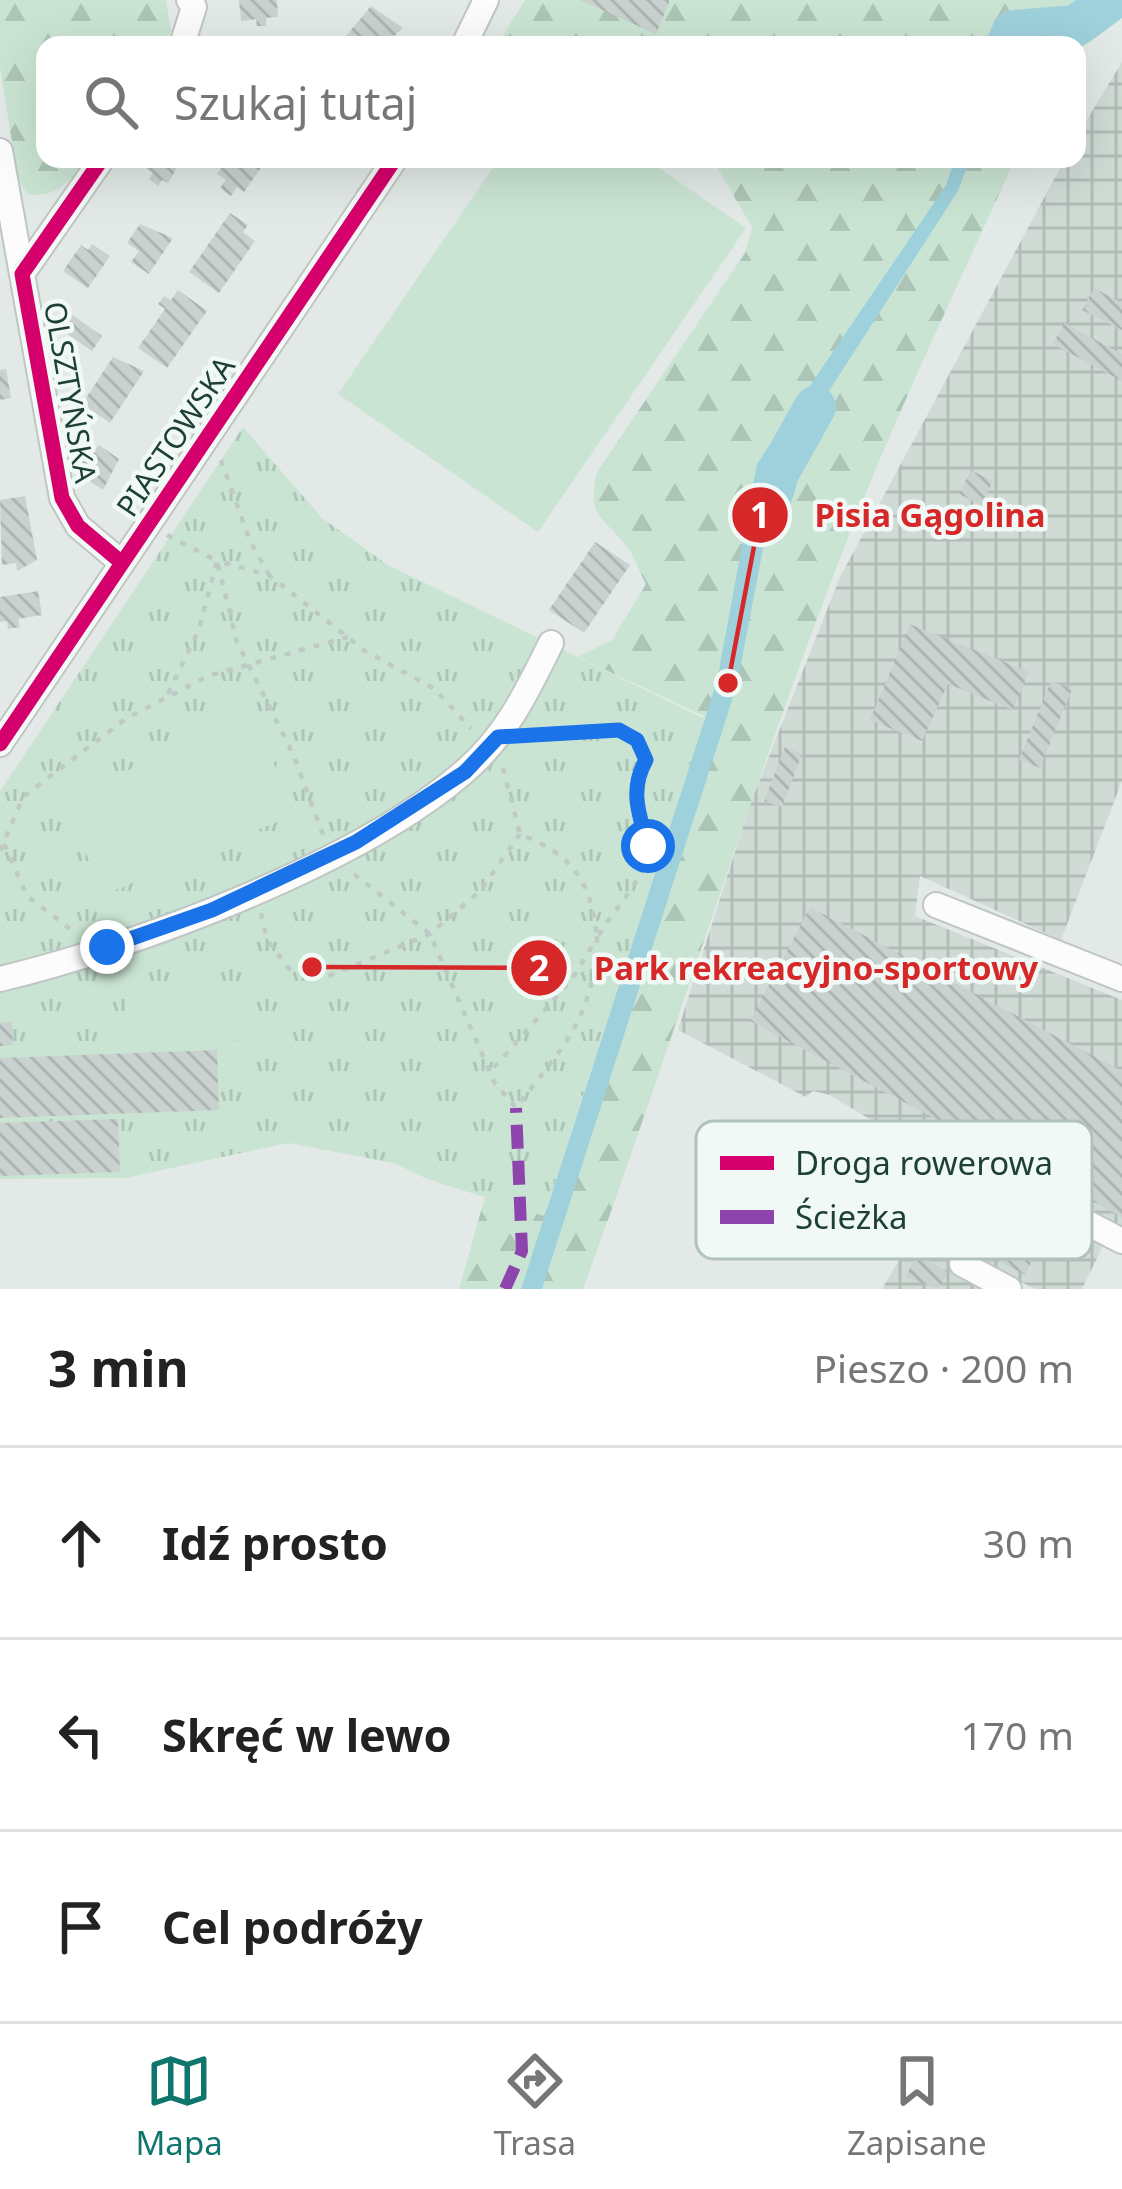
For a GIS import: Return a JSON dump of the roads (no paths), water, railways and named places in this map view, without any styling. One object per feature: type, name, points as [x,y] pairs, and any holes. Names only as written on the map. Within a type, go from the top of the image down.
[{"type":"street","points":[[185,36],[194,7],[189,0]]},
{"type":"street","points":[[468,36],[486,0]]},
{"type":"street","name":"OLSZTYŃSKA","points":[[0,152],[62,499],[78,526],[122,563]]},
{"type":"street","name":"OLSZTYŃSKA","points":[[22,274],[97,168]]},
{"type":"street","name":"PIASTOWSKA","points":[[0,744],[389,168]]},
{"type":"street","points":[[0,979],[117,944],[256,890],[332,854],[465,772],[498,737],[551,643]]},
{"type":"street","points":[[936,904],[1122,980]]},
{"type":"street","points":[[1092,1225],[1122,1241]]},
{"type":"street","points":[[962,1264],[1010,1289]]},
{"type":"water","points":[[952,168],[967,168],[958,191],[778,470],[737,685],[542,1289],[521,1289],[717,681],[757,464],[946,185]]},
{"type":"waterway","points":[[1011,36],[1013,31],[1076,26],[1111,0]]},
{"type":"waterway","points":[[763,524],[778,473],[815,407]]},
{"type":"place","name":"Pisia Gągolina","points":[[728,683]]},
{"type":"place","name":"Park rekreacyjno-sportowy","points":[[312,967]]}]
